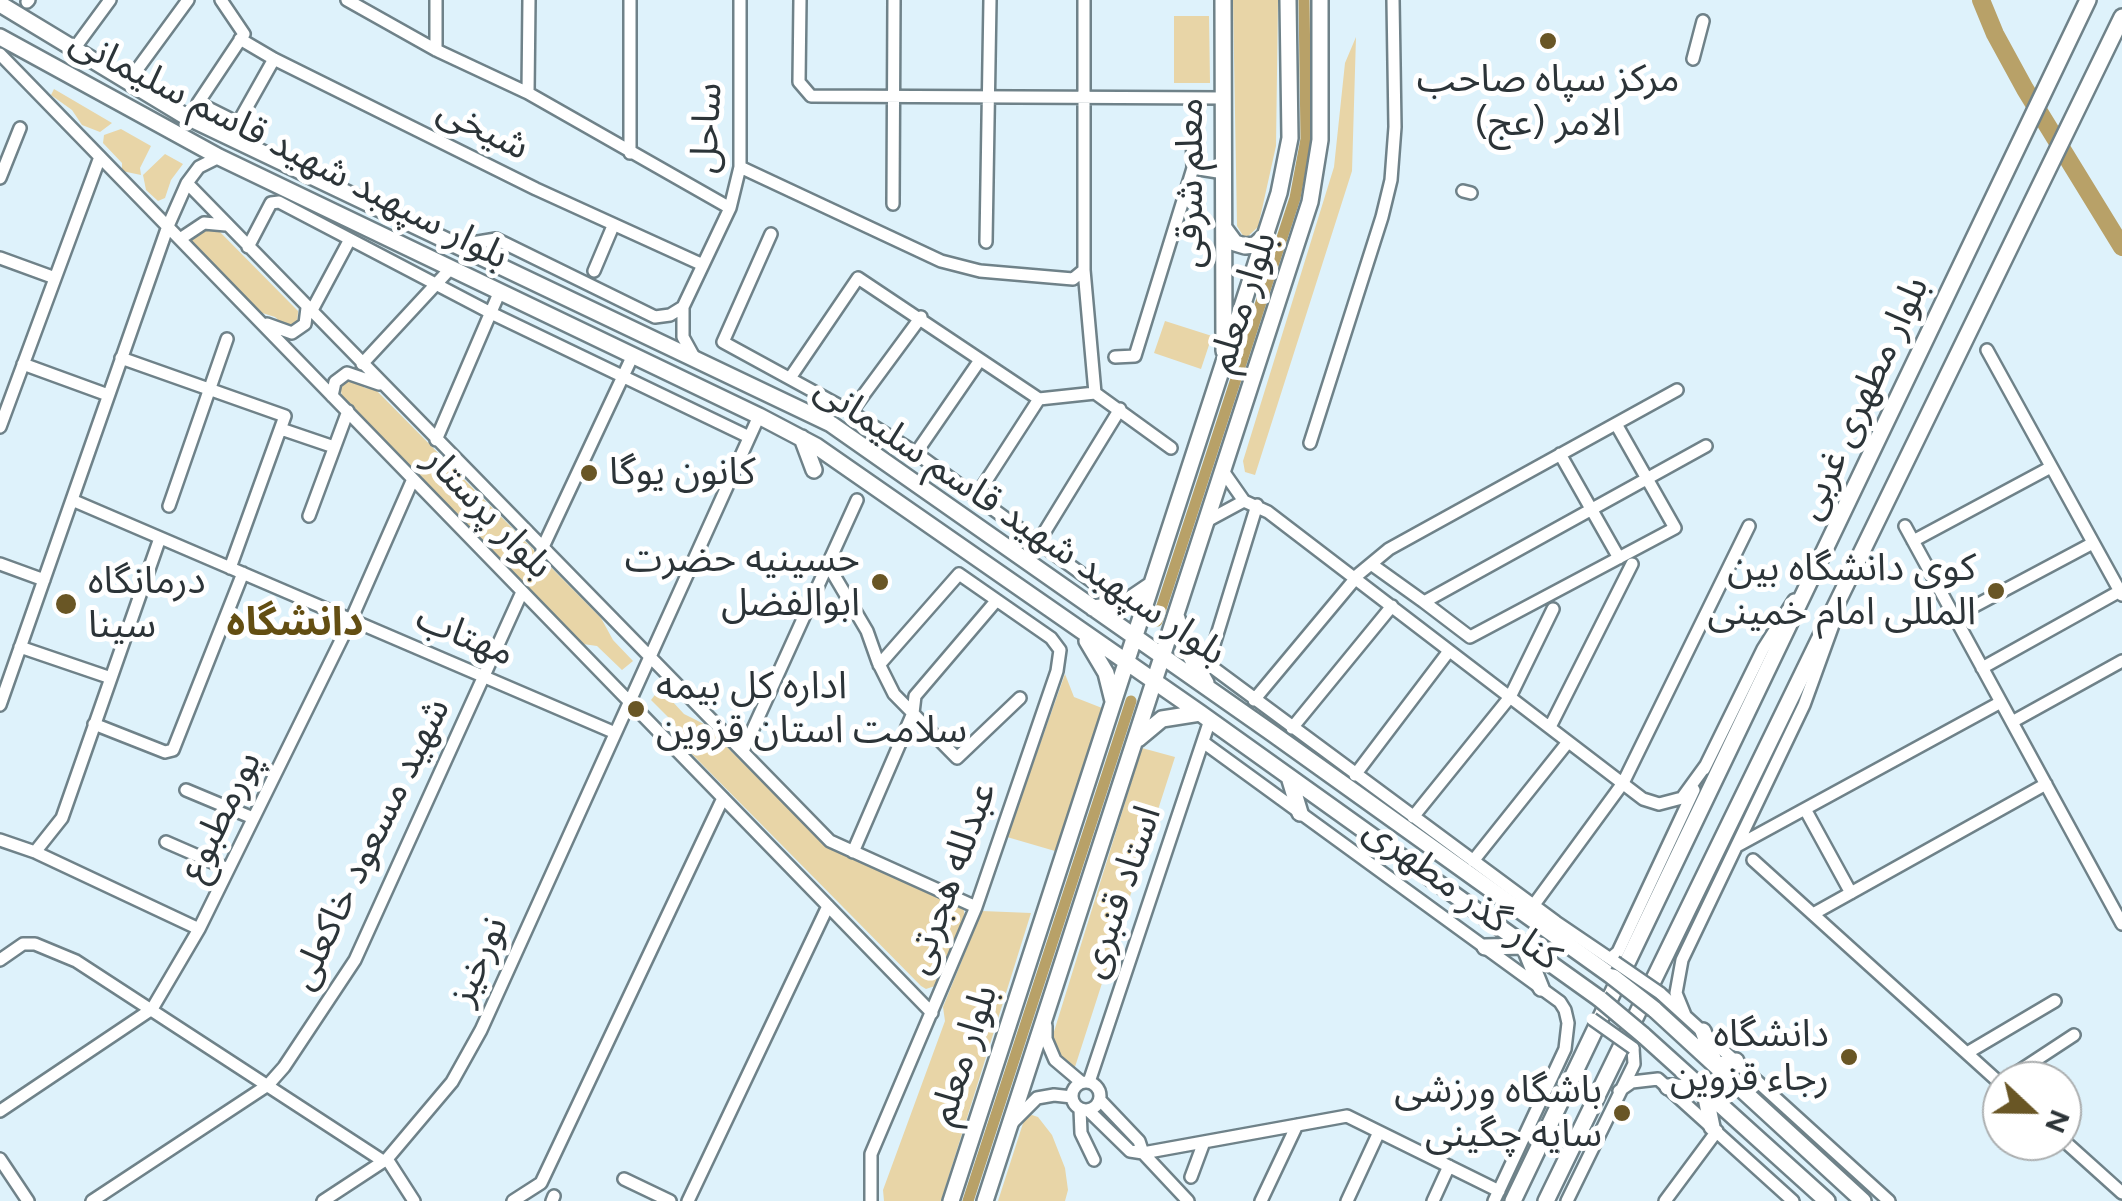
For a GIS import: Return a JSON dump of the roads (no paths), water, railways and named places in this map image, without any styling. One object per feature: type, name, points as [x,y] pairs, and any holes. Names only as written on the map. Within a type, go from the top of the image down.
[{"type":"main road","name":"معلم شرقی","points":[[1223,0],[1224,365]]},
{"type":"main road","name":"بلوار معلم","points":[[951,1201],[1279,194],[1290,138],[1288,0]]},
{"type":"main road","name":"بلوار معلم","points":[[985,1201],[1310,202],[1320,140],[1320,0]]},
{"type":"main road","points":[[2079,21],[2080,0]]},
{"type":"main road","name":"بلوار مطهری غربی","points":[[1502,1198],[1829,546],[2088,0]]},
{"type":"main road","name":"بلوار سپهبد شهید قاسم سلیمانی","points":[[0,4],[128,82],[220,132],[830,424],[1212,692],[1276,726],[1613,966],[1657,1001],[1716,1066],[1862,1201]]},
{"type":"main road","name":"بلوار مطهری غربی","points":[[1546,1201],[2122,17]]},
{"type":"main road","points":[[2109,42],[2122,26]]},
{"type":"main road","name":"بلوار سپهبد شهید قاسم سلیمانی","points":[[0,37],[220,157],[802,438],[1205,716],[1600,999],[1827,1201]]},
{"type":"main road","points":[[1224,228],[1235,243],[1245,246],[1255,245],[1266,235]]},
{"type":"main road","points":[[802,438],[814,470]]},
{"type":"main road","points":[[1093,608],[1123,604],[1150,585]]},
{"type":"main road","points":[[1142,612],[1154,630],[1174,621],[1192,664],[1212,692]]},
{"type":"main road","points":[[1082,634],[1106,673],[1114,701]]},
{"type":"main road","points":[[1114,701],[1118,695],[1131,693],[1146,710]]},
{"type":"main road","points":[[1135,742],[1162,718],[1205,716]]},
{"type":"main road","points":[[1290,780],[1300,813]]},
{"type":"main road","points":[[1525,907],[1556,922]]},
{"type":"main road","points":[[1484,948],[1524,946],[1541,988]]},
{"type":"main road","points":[[1703,1031],[1716,1066],[1736,1061]]},
{"type":"main road","points":[[1668,1087],[1704,1088],[1714,1129]]},
{"type":"street","points":[[74,49],[110,0]]},
{"type":"street","points":[[128,82],[188,0]]},
{"type":"street","points":[[221,0],[244,34],[198,103],[238,124]]},
{"type":"street","points":[[347,0],[436,50],[528,93],[730,208]]},
{"type":"street","points":[[436,0],[436,50]]},
{"type":"street","points":[[528,93],[529,0]]},
{"type":"street","points":[[630,0],[630,153]]},
{"type":"street","name":"ساحل","points":[[683,308],[730,208],[740,168],[740,0]]},
{"type":"street","points":[[800,0],[798,82],[811,96],[1224,98]]},
{"type":"street","points":[[893,204],[894,0]]},
{"type":"street","points":[[986,242],[990,0]]},
{"type":"street","points":[[1084,0],[1084,270],[1095,394]]},
{"type":"street","points":[[1310,442],[1382,217],[1390,180],[1395,127],[1393,0]]},
{"type":"street","points":[[1693,60],[1703,21]]},
{"type":"street","name":"شیخی","points":[[240,39],[613,226],[703,265]]},
{"type":"street","name":"بلوار پرستار","points":[[0,54],[932,1013]]},
{"type":"street","points":[[220,132],[238,124],[274,59]]},
{"type":"street","points":[[1115,357],[1135,356],[1193,168],[1192,125]]},
{"type":"street","points":[[0,178],[20,128]]},
{"type":"street","points":[[0,427],[100,157]]},
{"type":"street","points":[[0,704],[168,226],[199,166],[220,157]]},
{"type":"street","points":[[740,168],[941,260],[980,271],[1073,278],[1084,270]]},
{"type":"street","points":[[1193,168],[1224,173]]},
{"type":"street","name":"بلوار پرستار","points":[[187,184],[830,842],[976,908]]},
{"type":"street","points":[[248,247],[271,202],[279,202],[436,285],[749,437]]},
{"type":"street","points":[[180,239],[204,223],[226,225]]},
{"type":"street","points":[[594,271],[613,226]]},
{"type":"street","points":[[771,234],[723,342],[851,412],[916,454],[1123,604]]},
{"type":"street","points":[[460,245],[496,240],[654,317],[683,308],[683,337],[694,356]]},
{"type":"street","points":[[258,320],[292,333],[305,324],[309,310],[350,241]]},
{"type":"street","points":[[0,258],[56,278]]},
{"type":"street","points":[[362,364],[451,268]]},
{"type":"street","points":[[790,378],[858,278],[1039,399],[1095,394],[1120,408],[1170,448]]},
{"type":"street","points":[[436,440],[500,292]]},
{"type":"street","points":[[851,412],[921,317]]},
{"type":"street","points":[[169,506],[228,339]]},
{"type":"street","points":[[1982,668],[2121,593],[1987,350]]},
{"type":"street","points":[[729,374],[740,352]]},
{"type":"street","points":[[542,549],[633,355]]},
{"type":"street","points":[[121,358],[210,388],[334,447]]},
{"type":"street","points":[[916,454],[980,360]]},
{"type":"street","points":[[23,364],[108,395]]},
{"type":"street","points":[[332,396],[335,382],[347,373],[383,386]]},
{"type":"street","points":[[1254,700],[1355,578],[1388,549],[1677,390]]},
{"type":"street","points":[[977,495],[1039,399]]},
{"type":"street","points":[[1039,541],[1120,408]]},
{"type":"street","points":[[309,516],[348,412]]},
{"type":"street","name":"نورخیز","points":[[323,1201],[385,1160],[452,1082],[481,1030],[758,416]]},
{"type":"street","points":[[94,724],[166,752],[173,750],[283,423]]},
{"type":"street","points":[[1371,564],[1470,637],[1626,561],[1676,528],[1616,424]]},
{"type":"street","points":[[1424,602],[1706,446]]},
{"type":"street","points":[[1560,454],[1591,510],[1626,561]]},
{"type":"street","points":[[1913,542],[2052,467]]},
{"type":"street","points":[[1223,471],[1250,503],[1650,802],[1666,804],[1688,793],[1706,764]]},
{"type":"street","name":"پورمطبوع","points":[[0,1111],[152,1009],[199,928],[254,818],[351,620],[413,479]]},
{"type":"street","name":"مهتاب","points":[[72,500],[614,732]]},
{"type":"street","points":[[743,752],[858,500]]},
{"type":"street","points":[[1207,521],[1250,503]]},
{"type":"street","points":[[1250,503],[1208,664],[1254,700],[1276,726],[1292,728],[1473,862],[1525,907],[1622,783],[1749,526]]},
{"type":"street","points":[[1905,526],[2046,784],[2116,899],[2122,924]]},
{"type":"street","points":[[34,852],[62,818],[160,538]]},
{"type":"street","points":[[1954,617],[2093,542]]},
{"type":"street","points":[[1556,922],[1613,966],[1762,649],[1829,546]]},
{"type":"street","points":[[1550,727],[1626,561]]},
{"type":"street","points":[[0,564],[44,580]]},
{"type":"street","points":[[828,564],[868,630],[894,694],[957,758],[1020,698]]},
{"type":"street","points":[[1685,1016],[1676,993],[1682,960],[1804,705],[1852,572]]},
{"type":"street","name":"عبدلله هجرتی","points":[[871,1201],[871,1154],[976,908],[1060,660],[1060,650],[1050,638],[959,574],[879,665]]},
{"type":"street","name":"شهید مسعود خاکعلی","points":[[92,1201],[268,1085],[284,1068],[355,960],[522,592]]},
{"type":"street","points":[[853,852],[918,690],[996,602]]},
{"type":"street","points":[[1292,728],[1392,606]]},
{"type":"street","points":[[1413,817],[1510,697],[1553,609]]},
{"type":"street","points":[[20,646],[112,678]]},
{"type":"street","points":[[1355,774],[1449,651]]},
{"type":"street","points":[[2012,722],[2122,661]]},
{"type":"street","points":[[1736,846],[2001,702]]},
{"type":"street","name":"استاد قنبری","points":[[1085,1082],[1203,742],[1205,716]]},
{"type":"street","name":"کنار گذر مطهری","points":[[1203,742],[1541,988],[1566,1010],[1565,1049]]},
{"type":"street","points":[[1473,862],[1568,742]]},
{"type":"street","points":[[1813,914],[2046,784]]},
{"type":"street","points":[[186,790],[254,818]]},
{"type":"street","points":[[513,1201],[541,1182],[724,798]]},
{"type":"street","points":[[1805,809],[1851,893]]},
{"type":"street","points":[[0,840],[199,928]]},
{"type":"street","points":[[166,842],[228,869]]},
{"type":"street","points":[[1753,860],[1982,1066]]},
{"type":"street","points":[[688,1201],[828,906]]},
{"type":"street","points":[[0,960],[23,944],[64,954],[385,1160],[414,1201]]},
{"type":"street","points":[[1657,1001],[1703,1031],[1889,1201]]},
{"type":"street","points":[[1967,1053],[2055,1001]]},
{"type":"street","points":[[1046,1016],[1049,1050],[1054,1060],[1099,1091],[1100,1100],[1139,1142],[1142,1153],[1188,1201]]},
{"type":"street","points":[[1010,1127],[1038,1098],[1054,1095],[1072,1097],[1130,1151],[1142,1153],[1346,1116],[1450,1166],[1502,1198],[1579,1021],[1592,1019],[1633,1048],[1634,1064],[1566,1201]]},
{"type":"street","points":[[2035,1061],[2074,1035]]},
{"type":"street","points":[[1619,1091],[1632,1082],[1658,1079],[1793,1201]]},
{"type":"street","points":[[1072,1097],[1074,1088],[1085,1082]]},
{"type":"street","points":[[1084,1110],[1100,1100]]},
{"type":"street","points":[[1084,1110],[1081,1132],[1094,1160]]},
{"type":"street","points":[[1261,1201],[1298,1125]]},
{"type":"street","points":[[1665,1201],[1714,1129]]},
{"type":"street","points":[[1347,1201],[1379,1132]]},
{"type":"street","points":[[1191,1177],[1204,1142]]},
{"type":"street","points":[[2082,1157],[2122,1193]]},
{"type":"street","points":[[0,1158],[28,1201]]},
{"type":"street","points":[[1433,1201],[1450,1166]]},
{"type":"street","points":[[624,1178],[670,1201]]},
{"type":"street","points":[[634,1201],[639,1186]]},
{"type":"waterway","points":[[1157,621],[1295,198],[1306,139],[1304,0]]},
{"type":"waterway","points":[[1981,0],[2025,89],[2122,247]]},
{"type":"waterway","points":[[968,1201],[1131,701]]},
{"type":"place","name":"مرکز سپاه صاحب الامر (عج)","points":[[1548,41]]},
{"type":"place","name":"کانون یوگا","points":[[589,473]]},
{"type":"place","name":"حسینیه حضرت ابوالفضل","points":[[880,582]]},
{"type":"place","name":"کوی دانشگاه بین المللی امام خمینی","points":[[1996,591]]},
{"type":"place","name":"درمانگاه سینا","points":[[66,604]]},
{"type":"place","name":"اداره کل بیمه سلامت استان قزوین","points":[[636,709]]},
{"type":"place","name":"دانشگاه رجاء قزوین","points":[[1849,1057]]},
{"type":"place","name":"باشگاه ورزشى سايه چگينى","points":[[1622,1113]]},
{"type":"district","name":"دانشگاه","points":[[295,623]]}]
